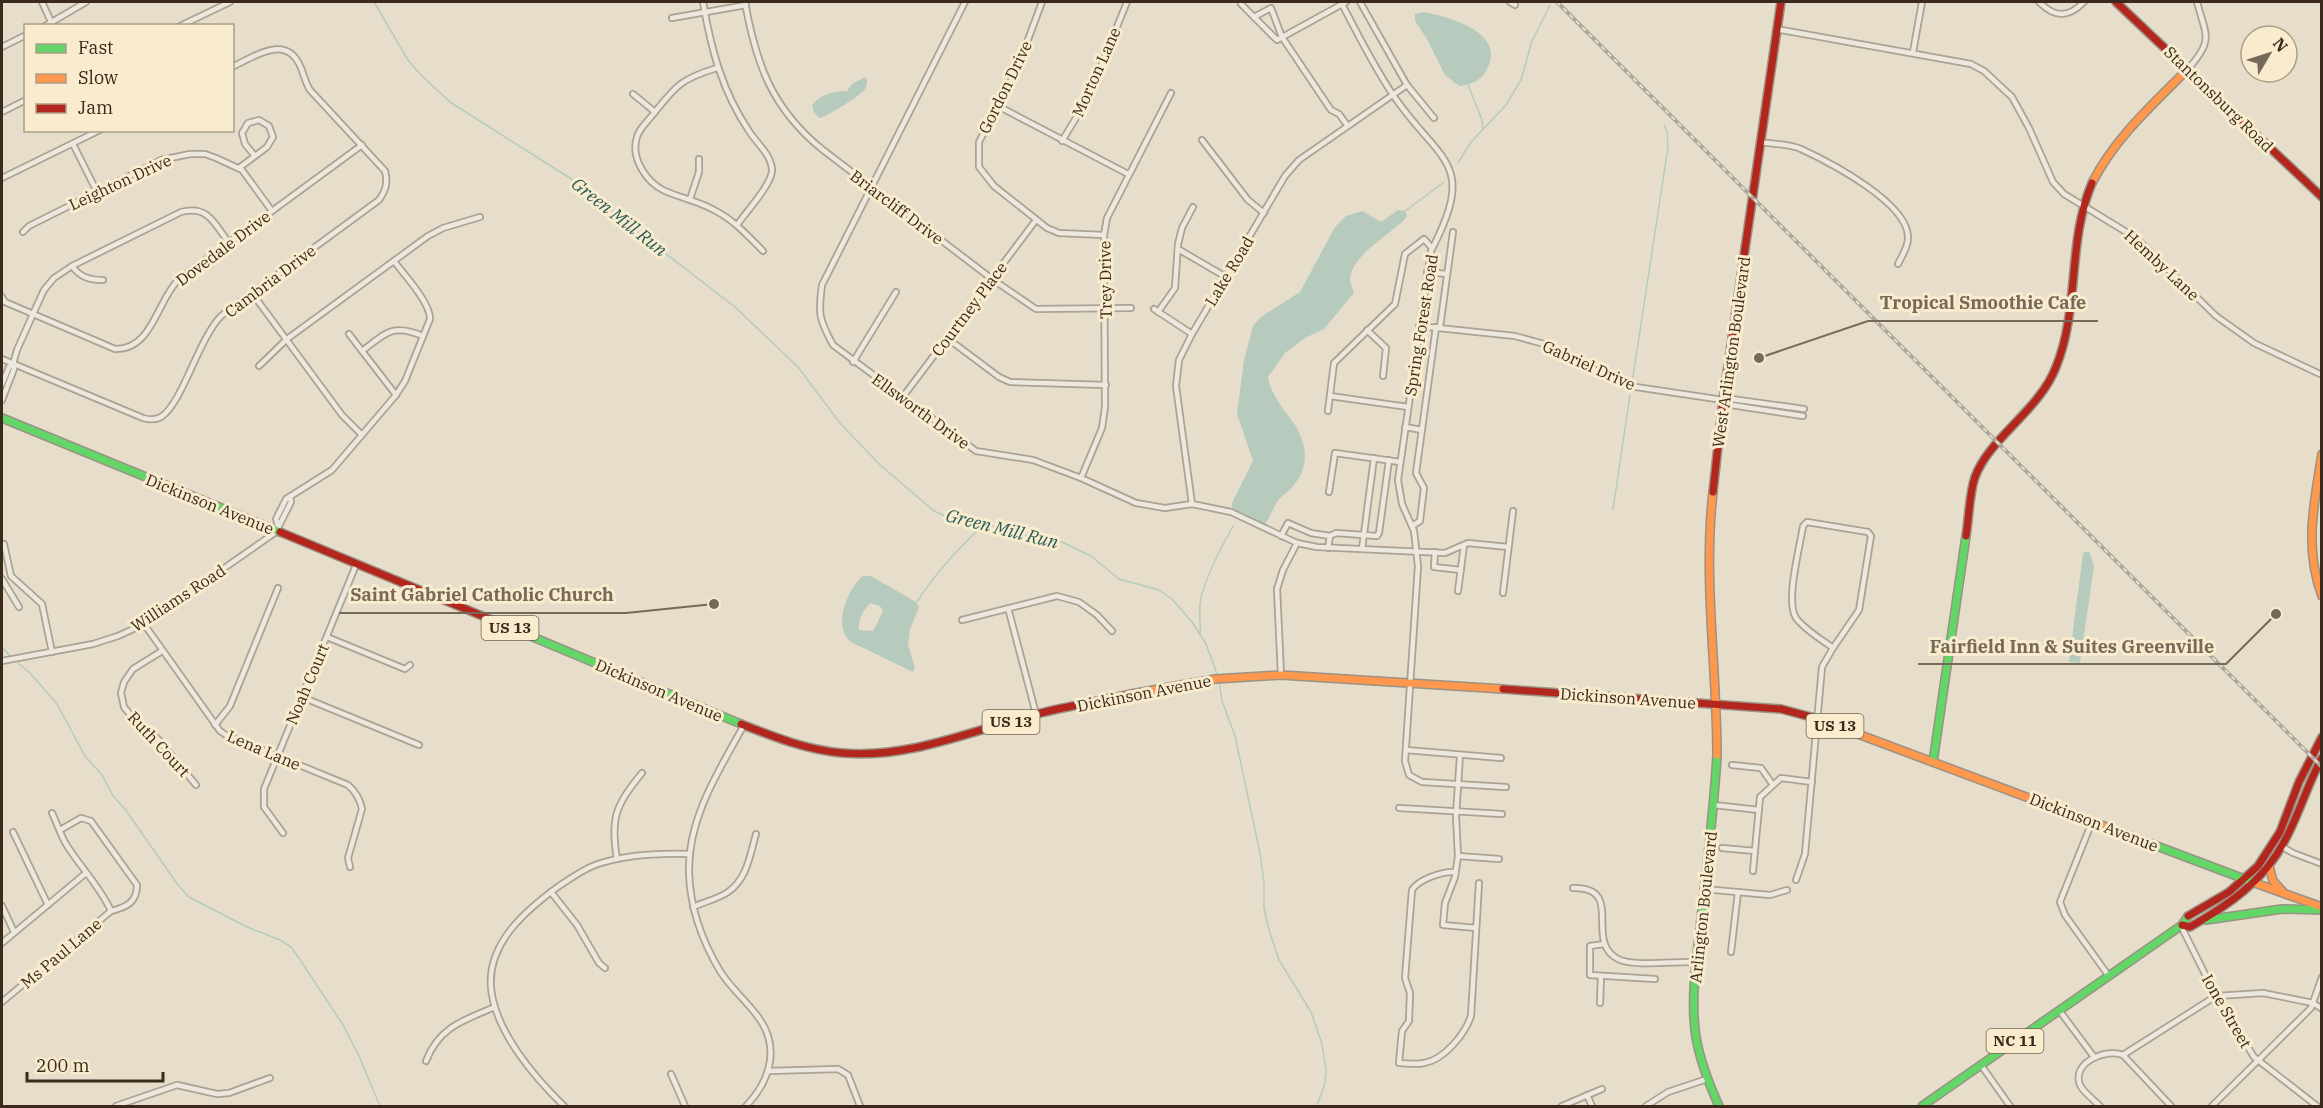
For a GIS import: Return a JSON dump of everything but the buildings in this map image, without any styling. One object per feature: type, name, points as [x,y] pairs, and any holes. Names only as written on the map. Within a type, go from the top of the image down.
[{"type":"main road","name":"West Arlington Boulevard","points":[[1717,704],[1713,672],[1708,535],[1723,400],[1781,2]]},
{"type":"main road","name":"Stantonsburg Road","points":[[2116,2],[2322,197]]},
{"type":"main road","points":[[1934,762],[1975,478],[1989,455],[2038,402],[2056,369],[2066,339],[2084,207],[2102,163],[2130,129],[2188,69]]},
{"type":"main road","name":"Dickinson Avenue","points":[[2,418],[277,529],[356,565],[744,725],[801,746],[842,753],[889,753],[954,739],[1036,714],[1184,684],[1215,679],[1281,675],[1781,709],[1817,719],[1934,762],[2322,909]]},
{"type":"main road","points":[[2322,454],[2319,486],[2312,518],[2311,557],[2322,596]]},
{"type":"main road","name":"Arlington Boulevard","points":[[1717,704],[1714,805],[1696,962],[1694,1012],[1696,1037],[1707,1079],[1719,1107]]},
{"type":"main road","points":[[2245,879],[2263,859],[2274,842],[2299,782],[2322,737]]},
{"type":"main road","points":[[2255,883],[2270,866],[2282,847],[2322,758]]},
{"type":"main road","points":[[2270,866],[2273,881],[2284,893]]},
{"type":"main road","name":"NC 11","points":[[1922,1107],[2108,975],[2182,926],[2185,918],[2222,898],[2245,879]]},
{"type":"main road","name":"NC 11","points":[[2182,926],[2187,928],[2202,921],[2239,897],[2255,883]]},
{"type":"main road","points":[[2202,921],[2282,909],[2322,909]]},
{"type":"street","points":[[42,2],[52,24],[86,2]]},
{"type":"street","points":[[184,24],[230,2]]},
{"type":"street","points":[[703,2],[717,68],[734,108],[769,158],[771,165],[772,174],[768,183],[737,225]]},
{"type":"street","name":"Ellsworth Drive","points":[[965,2],[822,285],[821,322],[832,345],[976,451],[1033,460],[1081,478],[1136,503],[1165,508],[1192,504],[1231,512],[1297,543],[1328,548],[1445,553],[1476,542],[1508,547]]},
{"type":"street","name":"Gordon Drive","points":[[1042,2],[1028,44],[979,142],[977,158],[979,167],[994,186],[1036,220],[1059,233],[1104,235]]},
{"type":"street","name":"Morton Lane","points":[[1062,141],[1088,98],[1127,2]]},
{"type":"street","points":[[1241,4],[1277,40],[1343,2]]},
{"type":"street","name":"Spring Forest Road","points":[[1343,2],[1393,94],[1442,153],[1453,180],[1452,202],[1443,228],[1432,248],[1427,272],[1398,480],[1402,504],[1412,526],[1418,566],[1405,761],[1409,775],[1422,782],[1458,784]]},
{"type":"street","points":[[1360,2],[1407,85],[1434,118]]},
{"type":"street","points":[[1913,52],[1922,2]]},
{"type":"street","points":[[2039,2],[2050,12],[2060,14],[2071,12],[2084,2]]},
{"type":"street","points":[[2188,69],[2206,46],[2206,31],[2197,2]]},
{"type":"street","points":[[672,18],[745,3]]},
{"type":"street","name":"Briarcliff Drive","points":[[745,3],[759,62],[766,80],[785,112],[808,138],[871,188],[992,279],[1036,309],[1131,308]]},
{"type":"street","points":[[1254,17],[1271,8],[1282,37],[1331,110],[1339,114],[1347,125]]},
{"type":"street","name":"Hemby Lane","points":[[1776,29],[1971,64],[1991,77],[2012,97],[2029,128],[2053,183],[2064,194],[2136,238],[2216,316],[2254,343],[2322,375]]},
{"type":"street","points":[[2,47],[24,36]]},
{"type":"street","name":"Cambria Drive","points":[[2,359],[143,418],[160,418],[173,405],[210,328],[221,316],[379,200],[385,192],[387,181],[385,171],[310,90],[303,78],[301,68],[288,51],[276,48],[234,66]]},
{"type":"street","points":[[717,68],[684,80],[640,129],[636,140],[637,160],[657,186],[716,211],[737,225],[763,251]]},
{"type":"street","name":"Lake Road","points":[[1192,504],[1176,386],[1179,360],[1192,334],[1285,176],[1299,160],[1407,85]]},
{"type":"street","name":"Trey Drive","points":[[1081,478],[1102,428],[1106,385],[1104,235],[1107,218],[1171,93]]},
{"type":"street","points":[[633,94],[655,112]]},
{"type":"street","points":[[2,112],[24,101]]},
{"type":"street","points":[[998,106],[1128,174]]},
{"type":"street","points":[[255,156],[245,144],[242,133],[248,123],[259,120],[269,126],[273,137],[267,147],[255,156],[239,168],[272,211]]},
{"type":"street","points":[[2,178],[98,132]]},
{"type":"street","points":[[1202,140],[1248,200],[1264,213]]},
{"type":"street","points":[[1760,142],[1800,149],[1863,181],[1872,188],[1901,219],[1907,230],[1907,246],[1898,264]]},
{"type":"street","points":[[74,144],[97,192]]},
{"type":"street","name":"Dovedale Drive","points":[[2,297],[5,302],[115,348],[129,348],[143,339],[169,290],[178,280],[362,145]]},
{"type":"street","name":"Leighton Drive","points":[[23,232],[29,226],[161,160],[176,156],[205,154],[239,168]]},
{"type":"street","points":[[690,199],[699,172],[699,159]]},
{"type":"street","points":[[1192,334],[1156,311],[1175,288],[1182,228],[1193,207]]},
{"type":"street","points":[[2,384],[9,367],[13,364],[44,290],[54,278],[72,266],[181,212],[193,209],[209,216],[229,243]]},
{"type":"street","points":[[259,366],[287,339],[428,236],[454,224],[480,217]]},
{"type":"street","name":"Courtney Place","points":[[902,398],[1036,220]]},
{"type":"street","points":[[1412,526],[1420,521],[1424,488],[1416,473],[1453,232]]},
{"type":"street","points":[[1328,411],[1334,363],[1397,300],[1405,254],[1424,239],[1432,248]]},
{"type":"street","points":[[1178,249],[1226,277]]},
{"type":"street","points":[[277,529],[290,498],[297,491],[333,470],[396,395],[405,381],[430,319],[429,309],[394,261]]},
{"type":"street","points":[[72,266],[83,276],[92,280],[103,280]]},
{"type":"street","points":[[1427,272],[1447,274]]},
{"type":"street","points":[[853,362],[896,292]]},
{"type":"street","points":[[252,293],[342,415],[362,435]]},
{"type":"street","name":"Gabriel Drive","points":[[1419,326],[1515,336],[1544,344],[1623,384],[1723,400]]},
{"type":"street","points":[[362,351],[393,329],[409,330],[423,336]]},
{"type":"street","points":[[1368,330],[1386,348],[1383,376]]},
{"type":"street","points":[[349,334],[396,395]]},
{"type":"street","points":[[947,338],[999,377],[1010,382],[1106,385]]},
{"type":"street","points":[[2,400],[14,369],[13,364]]},
{"type":"street","points":[[1330,396],[1408,407]]},
{"type":"street","points":[[1723,400],[1731,399],[1804,409]]},
{"type":"street","points":[[1723,400],[1731,405],[1803,416]]},
{"type":"street","points":[[1405,427],[1422,430]]},
{"type":"street","points":[[1329,492],[1335,453],[1400,462]]},
{"type":"street","points":[[1362,549],[1374,458]]},
{"type":"street","points":[[1281,536],[1288,523],[1311,534],[1377,536],[1389,460]]},
{"type":"street","points":[[1503,593],[1513,511]]},
{"type":"street","points":[[1796,880],[1805,854],[1822,668],[1859,610],[1870,534],[1805,523],[1794,583],[1792,609],[1800,623],[1833,648]]},
{"type":"street","name":"Williams Road","points":[[2,662],[108,640],[144,624],[277,529]]},
{"type":"street","points":[[1328,548],[1330,536]]},
{"type":"street","points":[[1281,675],[1277,590],[1283,570],[1297,543]]},
{"type":"street","points":[[4,544],[4,558],[11,576],[42,604],[52,652]]},
{"type":"street","points":[[1458,591],[1464,545]]},
{"type":"street","points":[[1435,552],[1434,567],[1461,570]]},
{"type":"street","name":"Noah Court","points":[[283,834],[268,814],[263,798],[264,789],[356,565]]},
{"type":"street","points":[[2,579],[19,608]]},
{"type":"street","points":[[215,724],[230,706],[278,588]]},
{"type":"street","points":[[962,620],[1057,596],[1079,602],[1097,615],[1112,631]]},
{"type":"street","points":[[1008,608],[1036,714]]},
{"type":"street","name":"Lena Lane","points":[[144,624],[215,724],[226,735],[348,785],[357,795],[362,816],[348,858],[350,867]]},
{"type":"street","points":[[327,637],[405,669],[410,666]]},
{"type":"street","name":"Ruth Court","points":[[162,651],[133,669],[124,682],[122,693],[124,707],[159,740],[196,785]]},
{"type":"street","points":[[302,697],[419,745]]},
{"type":"street","points":[[744,725],[714,780],[694,824],[689,875],[693,907],[700,931],[720,971],[765,1027],[772,1055],[761,1086],[746,1107]]},
{"type":"street","points":[[1406,750],[1501,758]]},
{"type":"street","points":[[1460,755],[1456,810],[1458,856],[1445,903],[1443,925],[1476,928]]},
{"type":"street","points":[[1732,765],[1761,768],[1773,785]]},
{"type":"street","points":[[617,859],[614,837],[616,813],[623,796],[642,773]]},
{"type":"street","points":[[1753,871],[1760,797],[1781,778],[1812,782]]},
{"type":"street","points":[[1458,784],[1506,786]]},
{"type":"street","points":[[1714,805],[1759,810]]},
{"type":"street","points":[[1399,808],[1502,814]]},
{"type":"street","points":[[52,813],[64,841],[104,894],[111,911]]},
{"type":"street","name":"Ms Paul Lane","points":[[2,1002],[111,911],[124,908],[134,900],[137,885],[91,821],[81,818],[60,830]]},
{"type":"street","points":[[2092,822],[2061,902],[2066,915],[2108,975]]},
{"type":"street","points":[[13,832],[48,905]]},
{"type":"street","points":[[693,907],[728,892],[738,882],[746,872],[756,834]]},
{"type":"street","points":[[2274,842],[2293,854],[2322,864]]},
{"type":"street","points":[[1722,848],[1755,851]]},
{"type":"street","points":[[564,1107],[550,1093],[502,1028],[491,989],[494,958],[514,926],[534,904],[593,866],[617,859],[690,854]]},
{"type":"street","points":[[1458,856],[1499,859]]},
{"type":"street","points":[[1455,872],[1448,871],[1416,883],[1412,890],[1406,978],[1410,993],[1409,1021],[1402,1031],[1399,1063],[1426,1063],[1451,1048],[1469,1024],[1479,882]]},
{"type":"street","points":[[2,943],[86,873]]},
{"type":"street","points":[[1573,888],[1593,891],[1601,902],[1602,940],[1609,952],[1618,959],[1630,963],[1696,962]]},
{"type":"street","points":[[1704,889],[1770,896],[1787,890]]},
{"type":"street","points":[[551,892],[578,925],[599,963],[605,968]]},
{"type":"street","points":[[1731,952],[1738,892]]},
{"type":"street","points":[[2,906],[14,932]]},
{"type":"street","name":"Ione Street","points":[[2182,926],[2216,996],[2258,1060],[2317,1107]]},
{"type":"street","points":[[1604,944],[1590,946],[1590,975],[1655,979]]},
{"type":"street","points":[[1630,963],[1631,977]]},
{"type":"street","points":[[1600,1003],[1601,976]]},
{"type":"street","points":[[2212,1107],[2313,1004],[2322,977]]},
{"type":"street","points":[[2123,1055],[2216,996],[2263,993],[2313,1004],[2322,1009]]},
{"type":"street","points":[[426,1061],[432,1047],[443,1034],[458,1023],[495,1007]]},
{"type":"street","points":[[2059,1010],[2094,1058]]},
{"type":"street","points":[[2100,1107],[2080,1085],[2079,1076],[2082,1067],[2094,1058],[2111,1053],[2123,1055],[2171,1107]]},
{"type":"street","points":[[1981,1065],[2010,1107]]},
{"type":"street","points":[[768,1071],[838,1069],[848,1075],[860,1107]]},
{"type":"street","points":[[671,1074],[685,1107]]},
{"type":"street","points":[[116,1107],[177,1085],[217,1094],[229,1093],[270,1078]]},
{"type":"street","points":[[1646,1107],[1668,1092],[1707,1079]]},
{"type":"street","points":[[1562,1107],[1602,1089]]},
{"type":"street","points":[[1587,1095],[1592,1107]]},
{"type":"shaded area","points":[[1424,12],[1462,23],[1484,37],[1490,47],[1491,58],[1486,71],[1478,80],[1459,86],[1445,75],[1415,21],[1415,14]]},
{"type":"shaded area","points":[[865,77],[867,85],[863,92],[823,117],[819,118],[814,112],[812,106],[818,99],[832,92],[847,91],[852,84]]},
{"type":"shaded area","points":[[1398,210],[1405,211],[1407,215],[1405,219],[1372,246],[1352,270],[1350,279],[1354,293],[1324,329],[1305,338],[1285,353],[1268,377],[1279,404],[1296,426],[1303,443],[1305,460],[1299,478],[1279,499],[1265,524],[1238,513],[1232,508],[1232,503],[1253,461],[1237,414],[1244,360],[1253,326],[1261,317],[1300,292],[1335,227],[1346,216],[1362,211],[1381,222]]},
{"type":"shaded area","points":[[2089,551],[2094,566],[2080,663],[2069,662],[2083,553]]},
{"type":"shaded area","points":[[863,576],[871,576],[916,602],[919,607],[910,629],[908,644],[915,668],[913,672],[851,642],[845,635],[842,618],[844,608],[857,582]],"holes":[[[870,603],[880,606],[883,611],[873,631],[859,630],[860,619]]]},
{"type":"waterway","name":"Green Mill Run","points":[[374,2],[408,60],[450,102],[584,187],[626,223],[735,307],[798,367],[840,423],[879,464],[934,511],[956,521],[988,525],[1062,542],[1091,556],[1119,579],[1159,590],[1172,599],[1192,622],[1206,644],[1218,677]]},
{"type":"waterway","points":[[1458,163],[1471,142],[1506,105],[1521,80],[1532,41],[1550,5]]},
{"type":"waterway","points":[[1468,85],[1482,120],[1483,129]]},
{"type":"waterway","points":[[1632,383],[1668,147],[1664,125]]},
{"type":"waterway","points":[[1404,212],[1444,182]]},
{"type":"waterway","points":[[1613,509],[1630,395]]},
{"type":"waterway","points":[[917,602],[947,562],[982,526]]},
{"type":"waterway","points":[[1200,634],[1200,605],[1204,587],[1233,526]]},
{"type":"waterway","points":[[2,647],[10,656]]},
{"type":"waterway","points":[[18,663],[30,673],[57,704],[85,756],[102,775],[113,796],[189,897],[291,947],[343,1025],[380,1106]]},
{"type":"waterway","name":"Green Mill Run","points":[[1219,681],[1222,701],[1235,736],[1260,853],[1264,882],[1264,908],[1269,930],[1279,960],[1311,1012],[1322,1044],[1326,1070],[1325,1083],[1317,1106]]},
{"type":"railway","points":[[1557,2],[2322,767]]},
{"type":"traffic: fast","points":[[2,418],[280,532]]},
{"type":"traffic: fast","points":[[1933,762],[1966,536]]},
{"type":"traffic: fast","points":[[504,625],[741,724]]},
{"type":"traffic: fast","points":[[1717,755],[1696,963],[1694,1023],[1700,1055],[1719,1106]]},
{"type":"traffic: fast","points":[[2109,828],[2255,883]]},
{"type":"traffic: fast","points":[[2206,920],[2282,909],[2322,910]]},
{"type":"traffic: fast","points":[[1922,1106],[2182,925],[2188,916]]},
{"type":"traffic: slow","points":[[2092,183],[2123,137],[2188,69]]},
{"type":"traffic: slow","points":[[2322,454],[2312,525],[2313,560],[2322,596]]},
{"type":"traffic: slow","points":[[1713,492],[1709,558],[1717,755]]},
{"type":"traffic: slow","points":[[1131,694],[1215,679],[1281,675],[1503,689]]},
{"type":"traffic: slow","points":[[1815,718],[2109,828]]},
{"type":"traffic: slow","points":[[2269,866],[2273,881],[2284,893]]},
{"type":"traffic: slow","points":[[2255,883],[2322,907]]},
{"type":"traffic: jam","points":[[1713,492],[1723,400],[1781,2]]},
{"type":"traffic: jam","points":[[2116,2],[2322,197]]},
{"type":"traffic: jam","points":[[1966,536],[1973,484],[1982,463],[2038,397],[2056,367],[2068,322],[2079,228],[2092,183]]},
{"type":"traffic: jam","points":[[280,532],[504,625]]},
{"type":"traffic: jam","points":[[1503,689],[1781,709],[1815,718]]},
{"type":"traffic: jam","points":[[741,724],[803,746],[842,753],[867,754],[916,748],[1037,714],[1131,694]]},
{"type":"traffic: jam","points":[[2188,916],[2229,892],[2258,866],[2280,832],[2299,782],[2322,737]]},
{"type":"traffic: jam","points":[[2182,925],[2190,927],[2231,901],[2266,869],[2289,832],[2322,758]]},
{"type":"place","name":"Tropical Smoothie Cafe","points":[[1759,358]]},
{"type":"place","name":"Saint Gabriel Catholic Church","points":[[714,604]]},
{"type":"place","name":"Fairfield Inn & Suites Greenville","points":[[2276,614]]}]
